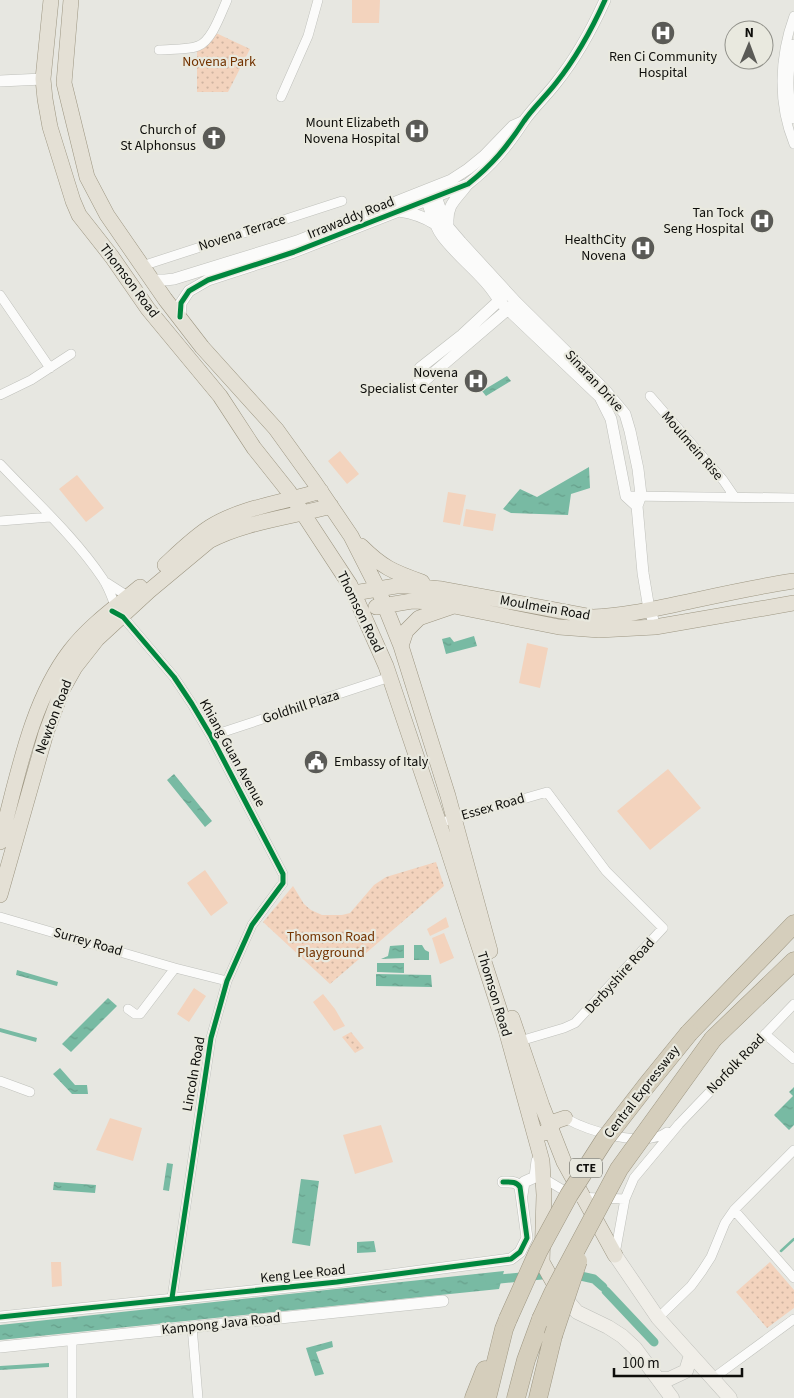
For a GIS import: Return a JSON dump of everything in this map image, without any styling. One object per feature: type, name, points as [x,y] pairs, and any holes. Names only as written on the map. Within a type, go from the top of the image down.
[{"type":"highway","name":"Central Expressway","points":[[487,1398],[506,1324],[538,1252],[579,1179],[605,1139],[689,1033],[794,924]]},
{"type":"highway","name":"Central Expressway","points":[[516,1398],[526,1360],[552,1293],[619,1169],[713,1039],[794,961]]},
{"type":"highway","points":[[538,1398],[553,1336],[577,1266],[576,1248]]},
{"type":"highway","points":[[474,1398],[478,1383],[506,1324]]},
{"type":"main road","name":"Thomson Road","points":[[51,0],[43,79],[50,127],[79,215],[112,257],[148,309],[220,396],[254,448],[293,499],[343,573],[354,593],[390,677],[446,821],[549,1125],[564,1162],[615,1255]]},
{"type":"main road","name":"Thomson Road","points":[[71,0],[64,83],[87,177],[107,215],[151,280],[202,346],[276,429],[321,491],[351,536],[378,589],[401,646],[446,821],[542,1160],[542,1262],[554,1283]]},
{"type":"main road","points":[[293,499],[321,491]]},
{"type":"main road","name":"Newton Road","points":[[0,895],[46,733],[62,690],[75,667],[129,597],[211,526],[245,512],[293,499]]},
{"type":"main road","name":"Newton Road","points":[[0,842],[33,724],[46,692],[71,650],[97,623],[149,591],[209,541],[218,536],[252,525],[330,506]]},
{"type":"main road","points":[[351,536],[374,559],[392,571],[442,589]]},
{"type":"main road","name":"Moulmein Road","points":[[354,593],[410,586],[442,589],[593,617],[654,609],[748,588],[794,581]]},
{"type":"main road","name":"Moulmein Road","points":[[361,610],[400,602],[422,601],[559,627],[599,630],[655,627],[794,603]]},
{"type":"main road","points":[[401,646],[406,631],[419,618],[455,606]]},
{"type":"main road","points":[[542,1106],[566,1118]]},
{"type":"main road","points":[[537,1141],[549,1125],[556,1120],[566,1118]]},
{"type":"main road","points":[[615,1255],[658,1318],[730,1398]]},
{"type":"main road","points":[[554,1283],[577,1312],[608,1327],[635,1348],[672,1398]]},
{"type":"main road","points":[[658,1379],[669,1379],[686,1371],[691,1355]]},
{"type":"street","points":[[159,50],[198,47],[204,43],[215,26],[227,0]]},
{"type":"street","points":[[281,97],[308,36],[318,0]]},
{"type":"street","name":"Irrawaddy Road","points":[[151,280],[174,278],[297,241],[430,194],[468,184],[502,153],[524,121],[557,82],[575,57],[605,0]]},
{"type":"street","points":[[794,16],[783,59],[782,82],[785,114],[794,144]]},
{"type":"street","points":[[794,44],[790,60],[789,83],[790,104],[794,119]]},
{"type":"street","points":[[0,81],[43,79]]},
{"type":"street","name":"Irrawaddy Road","points":[[180,317],[180,308],[185,296],[197,285],[242,268],[294,252],[397,211],[430,194],[468,169],[484,156],[513,126],[524,121]]},
{"type":"street","points":[[449,228],[448,210],[468,184]]},
{"type":"street","name":"Sinaran Drive","points":[[430,194],[435,224],[442,236],[491,286],[499,301],[512,306],[568,353],[605,390],[625,414],[630,431],[639,501],[642,573],[654,609],[655,627]]},
{"type":"street","name":"Sinaran Drive","points":[[430,194],[449,228],[508,293],[512,306],[600,398],[611,419],[626,496],[639,501]]},
{"type":"street","name":"Novena Terrace","points":[[142,266],[342,201]]},
{"type":"street","points":[[397,211],[411,212],[435,224]]},
{"type":"street","points":[[508,293],[462,335],[420,368],[417,387],[512,306]]},
{"type":"street","points":[[0,297],[50,368]]},
{"type":"street","points":[[0,395],[72,354]]},
{"type":"street","name":"Moulmein Rise","points":[[650,396],[723,480],[734,496]]},
{"type":"street","points":[[0,464],[66,533],[104,581],[129,597]]},
{"type":"street","name":"Moulmein Rise","points":[[639,501],[734,496],[794,498]]},
{"type":"street","points":[[0,521],[50,517]]},
{"type":"street","name":"Khiang Guan Avenue","points":[[104,581],[117,612],[174,677],[192,704],[282,869]]},
{"type":"street","name":"Goldhill Plaza","points":[[211,736],[390,677]]},
{"type":"street","name":"Essex Road","points":[[446,821],[547,792]]},
{"type":"street","name":"Derbyshire Road","points":[[520,1041],[576,1023],[663,928],[606,871],[547,792]]},
{"type":"street","name":"Lincoln Road","points":[[172,1298],[211,1038],[226,981],[252,925],[283,883],[282,869]]},
{"type":"street","name":"Surrey Road","points":[[0,917],[226,981]]},
{"type":"street","points":[[128,1009],[135,1014],[140,1014],[175,968]]},
{"type":"street","name":"Norfolk Road","points":[[615,1255],[625,1199],[634,1178],[679,1124],[794,1004]]},
{"type":"street","points":[[765,1034],[794,1060]]},
{"type":"street","points":[[0,1081],[30,1092]]},
{"type":"street","name":"Norfolk Road","points":[[566,1118],[590,1129],[648,1140],[661,1137],[679,1124]]},
{"type":"street","points":[[522,1195],[523,1184],[535,1177],[537,1141]]},
{"type":"street","points":[[658,1318],[691,1286],[702,1271],[711,1257],[725,1223],[734,1210],[792,1155]]},
{"type":"street","points":[[543,1178],[575,1197],[625,1199]]},
{"type":"street","points":[[503,1182],[518,1184],[522,1195]]},
{"type":"street","name":"Keng Lee Road","points":[[0,1317],[337,1282],[511,1259],[520,1252],[527,1238],[522,1195]]},
{"type":"street","points":[[734,1210],[794,1278]]},
{"type":"street","name":"Kampong Java Road","points":[[0,1347],[442,1300]]},
{"type":"street","points":[[712,1379],[794,1319]]},
{"type":"street","points":[[192,1326],[198,1398]]},
{"type":"street","points":[[72,1340],[72,1398]]},
{"type":"green space","points":[[352,0],[380,0],[379,23],[352,23]]},
{"type":"green space","name":"Novena Park","points":[[216,33],[250,49],[228,92],[197,92],[197,51]]},
{"type":"green space","points":[[340,451],[359,474],[347,484],[328,461]]},
{"type":"green space","points":[[77,475],[104,508],[86,522],[59,489]]},
{"type":"green space","points":[[448,492],[466,495],[460,525],[443,522]]},
{"type":"green space","points":[[466,509],[496,514],[493,531],[463,526]]},
{"type":"green space","points":[[527,643],[548,648],[540,688],[519,683]]},
{"type":"green space","points":[[668,769],[701,808],[650,850],[617,811]]},
{"type":"green space","name":"Thomson Road Playground","points":[[436,862],[444,886],[330,984],[263,922],[293,886],[304,904],[311,910],[322,915],[342,915],[350,913],[374,885],[386,877]]},
{"type":"green space","points":[[205,870],[228,903],[211,916],[187,883]]},
{"type":"green space","points":[[446,917],[449,927],[430,936],[427,929]]},
{"type":"green space","points":[[444,933],[454,958],[440,964],[432,938]]},
{"type":"green space","points":[[194,988],[206,996],[189,1022],[177,1014]]},
{"type":"green space","points":[[323,994],[345,1026],[334,1031],[313,1002]]},
{"type":"green space","points":[[351,1032],[364,1048],[355,1053],[342,1037]]},
{"type":"green space","points":[[110,1118],[142,1128],[133,1161],[96,1150]]},
{"type":"green space","points":[[381,1125],[393,1162],[355,1174],[343,1135]]},
{"type":"green space","points":[[51,1262],[61,1262],[62,1286],[52,1287]]},
{"type":"green space","points":[[770,1262],[794,1290],[794,1308],[767,1328],[736,1292]]},
{"type":"water","points":[[507,376],[511,381],[486,396],[482,391]]},
{"type":"water","points":[[589,467],[590,488],[571,494],[568,515],[511,513],[503,509],[520,489],[537,497]]},
{"type":"water","points":[[474,636],[477,646],[446,654],[442,639],[450,637],[454,642]]},
{"type":"water","points":[[174,774],[212,821],[205,827],[167,780]]},
{"type":"water","points":[[404,945],[404,958],[381,959],[388,956],[390,946]]},
{"type":"water","points":[[414,945],[422,945],[429,952],[429,960],[414,960]]},
{"type":"water","points":[[377,963],[404,963],[404,973],[377,972]]},
{"type":"water","points":[[17,970],[58,982],[57,986],[16,975]]},
{"type":"water","points":[[376,974],[431,975],[432,987],[376,986]]},
{"type":"water","points":[[108,998],[117,1006],[71,1052],[62,1044]]},
{"type":"water","points":[[0,1028],[37,1038],[36,1042],[0,1032]]},
{"type":"water","points":[[60,1068],[75,1085],[87,1085],[88,1094],[72,1094],[53,1074]]},
{"type":"water","points":[[794,1087],[794,1125],[789,1130],[774,1115],[793,1096],[789,1092]]},
{"type":"water","points":[[167,1163],[173,1164],[169,1191],[163,1190]]},
{"type":"water","points":[[301,1179],[319,1181],[310,1246],[292,1243]]},
{"type":"water","points":[[54,1182],[96,1185],[95,1193],[53,1190]]},
{"type":"water","points":[[374,1241],[376,1252],[357,1253],[357,1242]]},
{"type":"water","points":[[504,1271],[499,1289],[0,1340],[0,1325]]},
{"type":"water","points":[[332,1341],[333,1347],[316,1352],[324,1374],[315,1376],[306,1348]]},
{"type":"water","points":[[49,1363],[49,1367],[0,1370],[0,1366]]},
{"type":"waterway","points":[[781,1251],[794,1239]]},
{"type":"waterway","points":[[490,1280],[552,1274]]},
{"type":"waterway","points":[[572,1274],[594,1279],[603,1287]]},
{"type":"waterway","points":[[606,1291],[654,1342]]},
{"type":"cycle path","points":[[180,317],[181,303],[189,291],[208,280],[294,252],[468,184],[499,155],[570,64],[595,22],[605,0]]},
{"type":"cycle path","points":[[112,611],[123,617],[174,677],[192,704],[211,736],[283,874],[283,883],[252,925],[227,981],[211,1038],[172,1298]]},
{"type":"cycle path","points":[[0,1317],[337,1282],[511,1259],[520,1252],[527,1238],[520,1187],[515,1183],[503,1182]]},
{"type":"place","name":"Ren Ci Community Hospital","points":[[663,33]]},
{"type":"place","name":"Mount Elizabeth Novena Hospital","points":[[417,131]]},
{"type":"place","name":"Church of St Alphonsus","points":[[214,138]]},
{"type":"place","name":"Tan Tock Seng Hospital","points":[[762,221]]},
{"type":"place","name":"HealthCity Novena","points":[[643,248]]},
{"type":"place","name":"Novena Specialist Center","points":[[476,381]]},
{"type":"place","name":"Embassy of Italy","points":[[316,762]]}]
